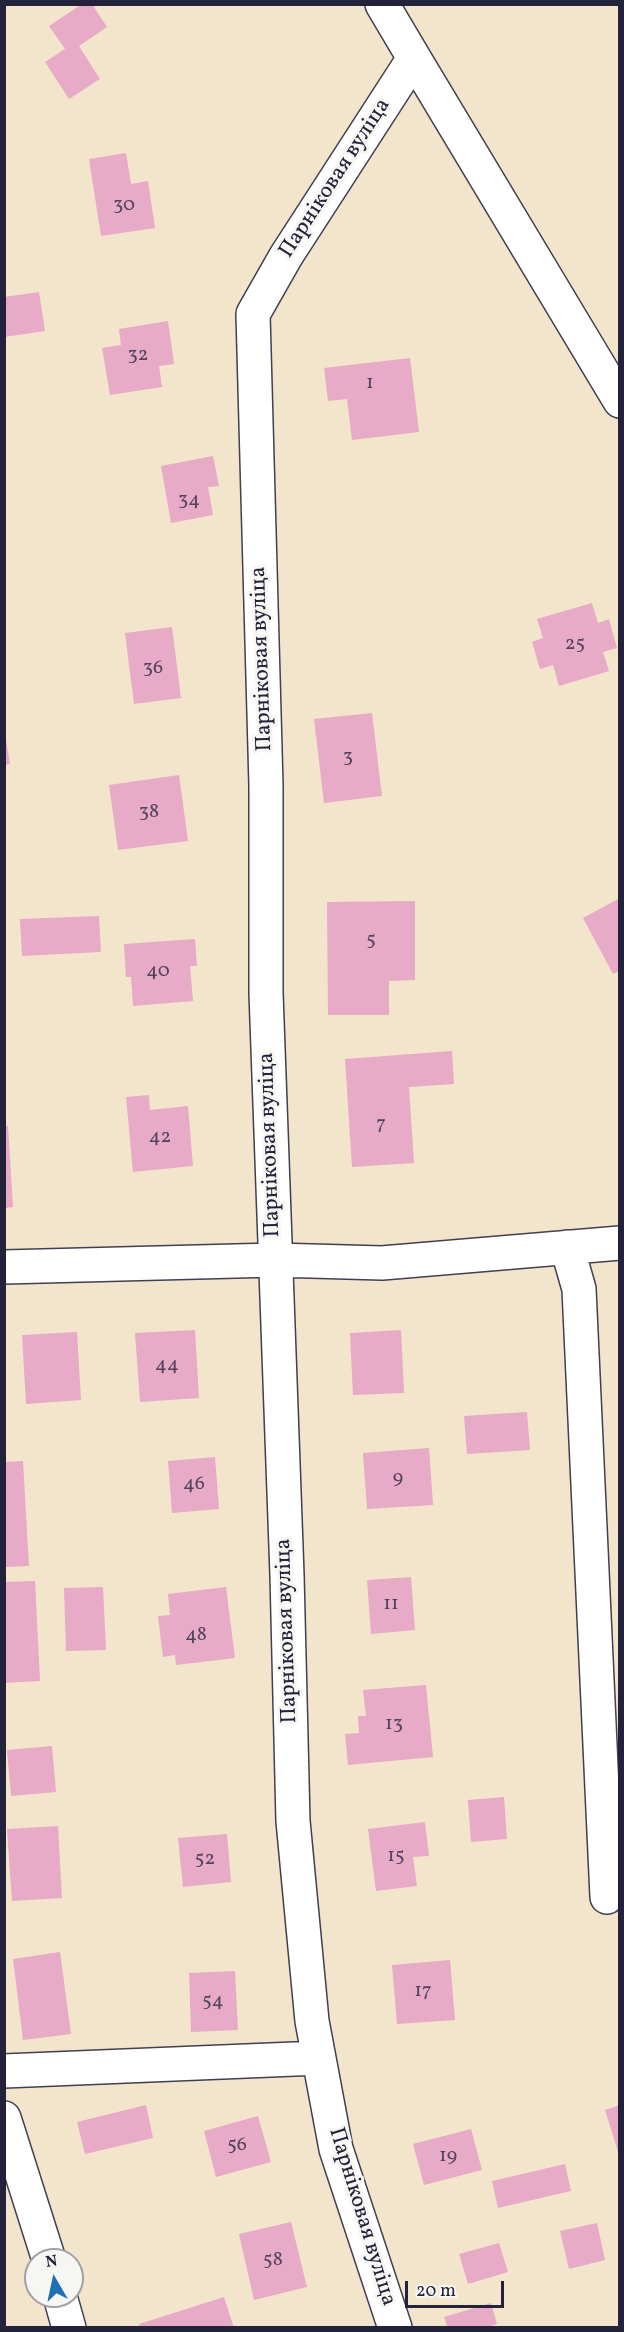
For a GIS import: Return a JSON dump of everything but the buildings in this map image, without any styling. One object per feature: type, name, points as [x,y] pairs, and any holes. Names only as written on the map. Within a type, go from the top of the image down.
[{"type":"street","points":[[382,4],[620,401]]},
{"type":"street","name":"Парніковая вуліца","points":[[395,2328],[336,2150],[312,2021],[293,1821],[266,993],[266,786],[253,314],[292,246],[414,58]]},
{"type":"street","points":[[4,1267],[275,1260],[382,1263],[620,1243]]},
{"type":"street","points":[[567,1247],[579,1289],[608,1897]]},
{"type":"street","points":[[4,2071],[319,2058]]},
{"type":"street","points":[[4,2118],[44,2248]]},
{"type":"street","points":[[63,2308],[69,2328]]}]
